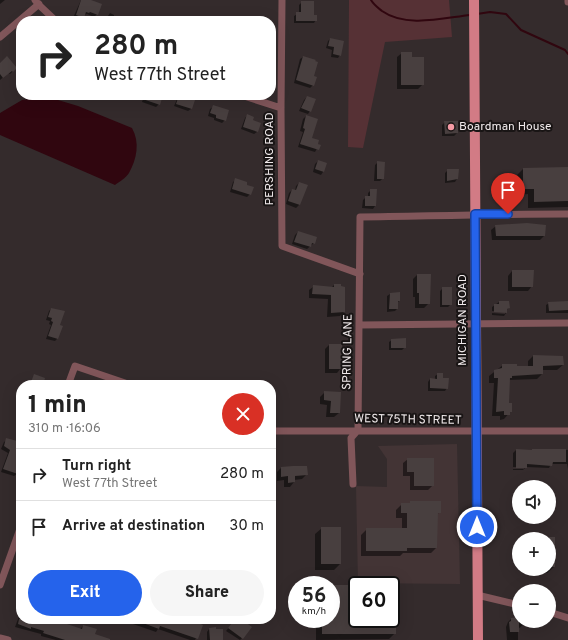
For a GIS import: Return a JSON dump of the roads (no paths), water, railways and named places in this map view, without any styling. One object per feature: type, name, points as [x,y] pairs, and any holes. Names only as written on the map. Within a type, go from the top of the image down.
[{"type":"main road","name":"MICHIGAN ROAD","points":[[474,0],[473,33],[478,640]]},
{"type":"street","name":"PERSHING ROAD","points":[[282,0],[282,246],[360,274]]},
{"type":"street","points":[[22,16],[37,2],[51,16]]},
{"type":"street","points":[[0,37],[16,22]]},
{"type":"street","points":[[256,100],[281,108]]},
{"type":"street","points":[[475,214],[568,214]]},
{"type":"street","name":"SPRING LANE","points":[[354,484],[351,438],[358,430],[360,217],[475,214]]},
{"type":"street","points":[[360,325],[568,323]]},
{"type":"street","points":[[70,380],[75,366],[116,380]]},
{"type":"street","name":"WEST 75TH STREET","points":[[276,430],[477,432],[568,431]]},
{"type":"street","points":[[0,585],[16,552]]},
{"type":"street","points":[[477,595],[512,603]]},
{"type":"street","points":[[556,614],[568,618]]},
{"type":"street","points":[[0,638],[8,640]]},
{"type":"waterway","points":[[371,0],[374,5],[382,11],[392,16],[413,21],[437,20],[470,15]]},
{"type":"waterway","points":[[477,14],[490,12],[506,14],[521,30],[565,50],[568,54]]},
{"type":"place","name":"Boardman House","points":[[451,127]]}]
